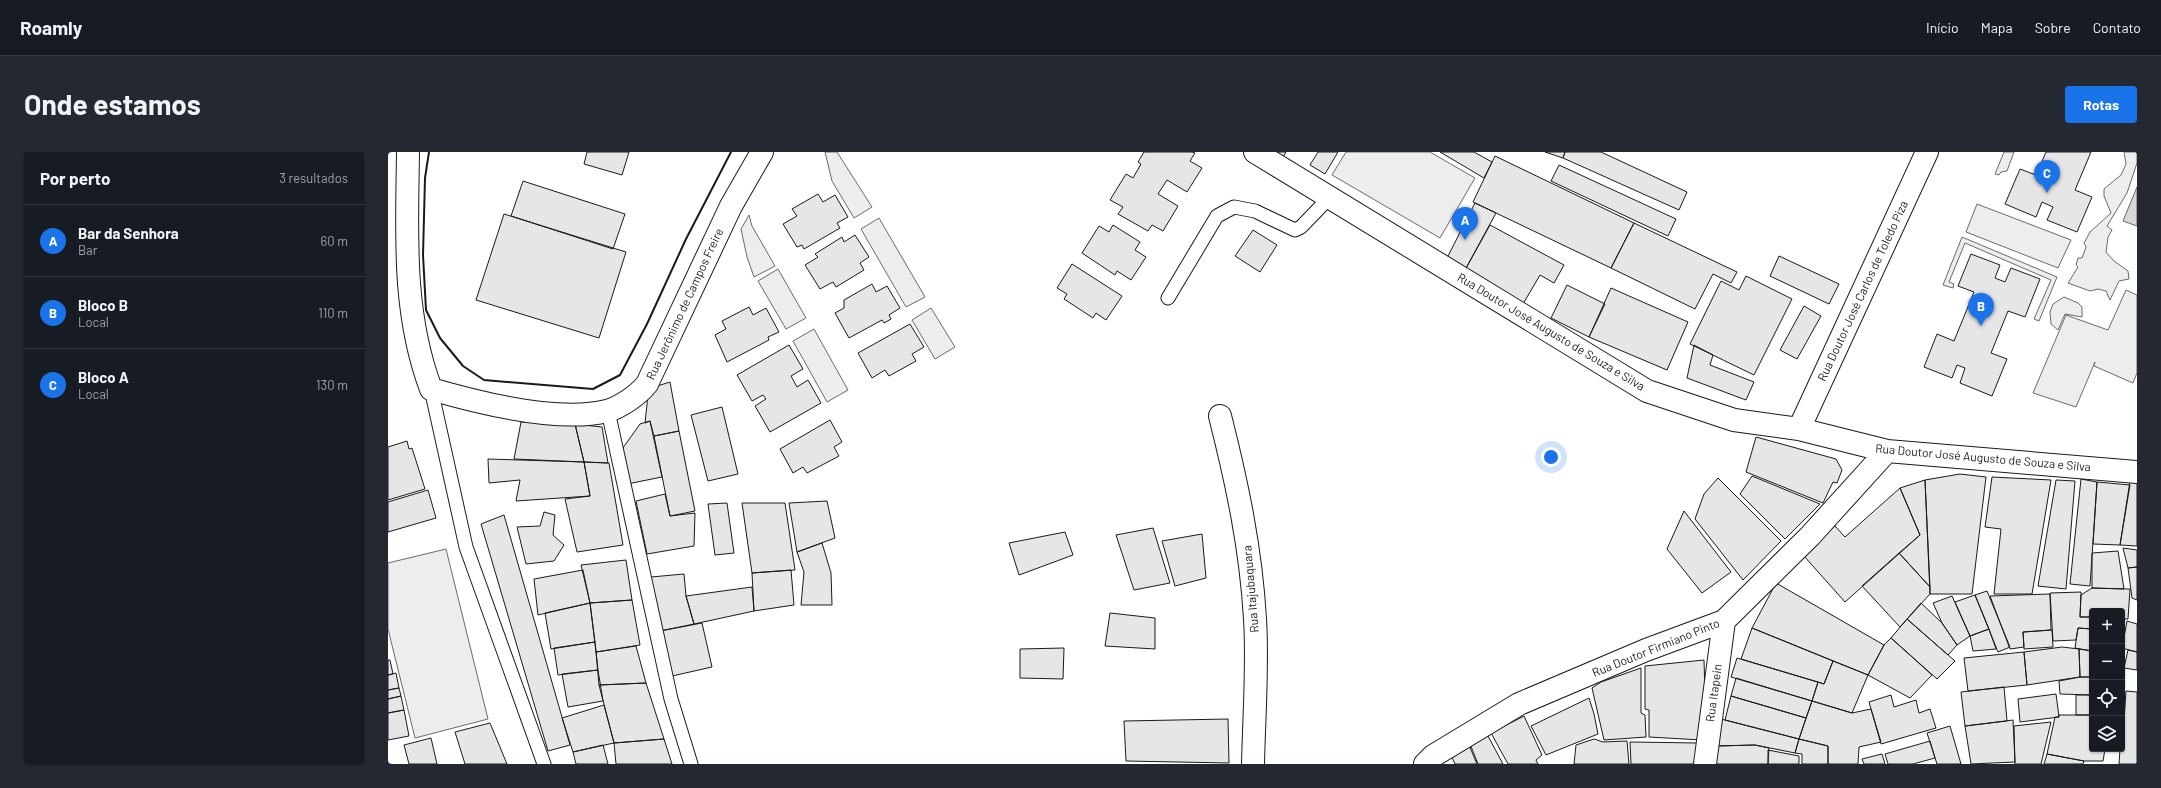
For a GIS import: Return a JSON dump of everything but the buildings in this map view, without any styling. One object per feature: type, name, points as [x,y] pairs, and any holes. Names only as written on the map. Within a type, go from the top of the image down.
[{"type":"street","points":[[408,152],[406,261],[416,345],[431,389]]},
{"type":"street","name":"Rua Jerônimo de Campos Freire","points":[[431,389],[464,398],[527,411],[585,413],[608,410],[632,398],[647,384],[731,206],[762,152]]},
{"type":"street","name":"Rua Doutor José Augusto de Souza e Silva","points":[[1255,152],[1328,198],[1647,390],[1734,420],[1799,429],[1887,451],[2137,472]]},
{"type":"street","name":"Rua Doutor José Carlos de Toledo Piza","points":[[1799,429],[1927,152]]},
{"type":"street","name":"Rua Itajubaquara","points":[[1220,416],[1238,486],[1250,556],[1255,620],[1253,764]]},
{"type":"street","name":"Rua Doutor Firmiano Pinto","points":[[1425,764],[1434,756],[1519,704],[1646,650],[1724,622],[1810,536],[1887,451]]},
{"type":"street","name":"Rua Itapein","points":[[1705,764],[1724,622]]},
{"type":"lane","points":[[1168,298],[1217,216],[1234,207],[1255,211],[1295,230],[1301,227],[1328,198]]},
{"type":"lane","points":[[431,389],[466,547],[544,764]]},
{"type":"lane","points":[[608,410],[671,699],[691,764]]},
{"type":"shaded area","points":[[825,152],[837,152],[872,207],[854,218],[832,181]]},
{"type":"shaded area","points":[[1346,152],[1430,152],[1475,178],[1440,238],[1332,175]]},
{"type":"shaded area","points":[[2004,152],[2014,152],[2007,171],[2001,172],[1999,175],[1995,174]]},
{"type":"shaded area","points":[[2124,152],[2137,152],[2137,163],[2127,193],[2107,226],[2112,230],[2108,237],[2106,252],[2114,261],[2128,271],[2129,279],[2119,281],[2110,300],[2106,291],[2098,289],[2090,291],[2068,283],[2078,267],[2076,265],[2078,258],[2082,258],[2086,247],[2084,243],[2090,232],[2111,213],[2104,196],[2104,189],[2121,175],[2126,164]]},
{"type":"shaded area","points":[[2137,187],[2137,226],[2123,221]]},
{"type":"shaded area","points":[[1977,204],[2071,240],[2058,268],[1966,232]]},
{"type":"shaded area","points":[[749,215],[752,226],[775,266],[754,277],[747,257],[741,229]]},
{"type":"shaded area","points":[[879,218],[925,297],[906,307],[861,229]]},
{"type":"shaded area","points":[[1962,237],[2057,277],[2039,321],[2034,319],[2051,280],[1965,243],[1949,282],[1954,284],[1953,288],[1943,285]]},
{"type":"shaded area","points":[[778,269],[806,318],[786,329],[758,281]]},
{"type":"shaded area","points":[[2126,290],[2137,295],[2137,373],[2133,383],[2094,366],[2095,362],[2076,407],[2033,393],[2066,315],[2108,330]]},
{"type":"shaded area","points":[[2064,297],[2078,303],[2082,307],[2082,317],[2065,314],[2058,330],[2051,324],[2050,312],[2053,304]]},
{"type":"shaded area","points":[[931,308],[955,347],[935,359],[912,320]]},
{"type":"shaded area","points":[[814,329],[848,390],[827,402],[793,341]]},
{"type":"shaded area","points":[[446,549],[488,719],[415,738],[388,629],[388,563]]},
{"type":"wall","points":[[429,152],[425,178],[423,255],[426,310],[440,338],[463,366],[484,380],[593,389],[620,375],[647,324],[686,239],[731,152]]},
{"type":"place","name":"Bloco A","points":[[2047,193]]},
{"type":"place","name":"Bar da Senhora","points":[[1465,240]]},
{"type":"place","name":"Bloco B","points":[[1981,326]]}]
